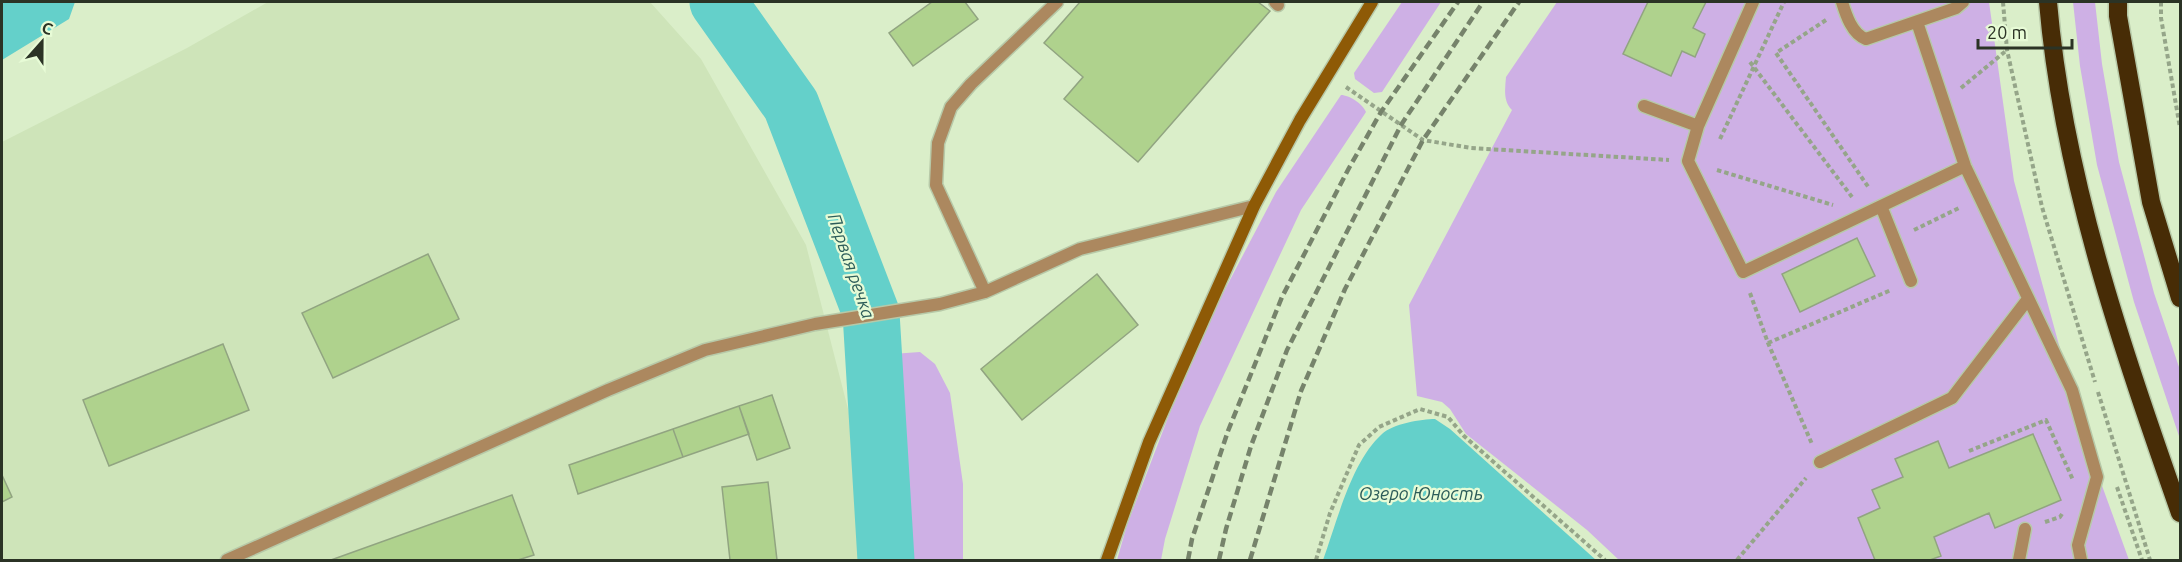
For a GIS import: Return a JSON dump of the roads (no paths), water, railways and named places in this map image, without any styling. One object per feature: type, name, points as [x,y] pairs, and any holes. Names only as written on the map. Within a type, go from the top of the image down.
[{"type":"highway","points":[[2048,2],[2069,144],[2100,276],[2181,513]]},
{"type":"highway","points":[[2118,2],[2118,16],[2151,202],[2181,298]]},
{"type":"street","points":[[1107,561],[1149,442],[1254,206],[1300,120],[1372,2]]},
{"type":"lane","points":[[985,292],[936,185],[938,143],[951,107],[970,84],[1057,2]]},
{"type":"lane","points":[[1753,2],[1698,126],[1688,161],[1743,272],[1965,166]]},
{"type":"lane","points":[[1843,5],[1856,32],[1860,37],[1866,39],[1956,8],[1964,2]]},
{"type":"lane","points":[[1917,22],[1965,166],[2072,390],[2097,477],[2078,545],[2081,561]]},
{"type":"lane","points":[[1644,106],[1698,126]]},
{"type":"lane","points":[[227,561],[608,390],[705,350],[815,324],[940,304],[985,292],[1080,249],[1254,206]]},
{"type":"lane","points":[[1881,207],[1911,281]]},
{"type":"lane","points":[[1820,462],[1952,398],[2028,299]]},
{"type":"lane","points":[[2019,561],[2025,529]]},
{"type":"water","points":[[2,2],[75,2],[69,19],[2,60]]},
{"type":"water","name":"Озеро Юность","points":[[1435,419],[1450,429],[1596,560],[1323,560],[1353,476],[1371,446],[1382,434],[1393,427]]},
{"type":"waterway","name":"Первая речка","points":[[718,2],[791,105],[871,313],[886,560]]},
{"type":"railway","points":[[1188,560],[1192,539],[1228,431],[1282,297],[1381,112],[1458,2]]},
{"type":"railway","points":[[1219,560],[1251,446],[1287,350],[1401,125],[1483,2]]},
{"type":"railway","points":[[1250,560],[1301,391],[1345,289],[1423,140],[1519,2]]}]
